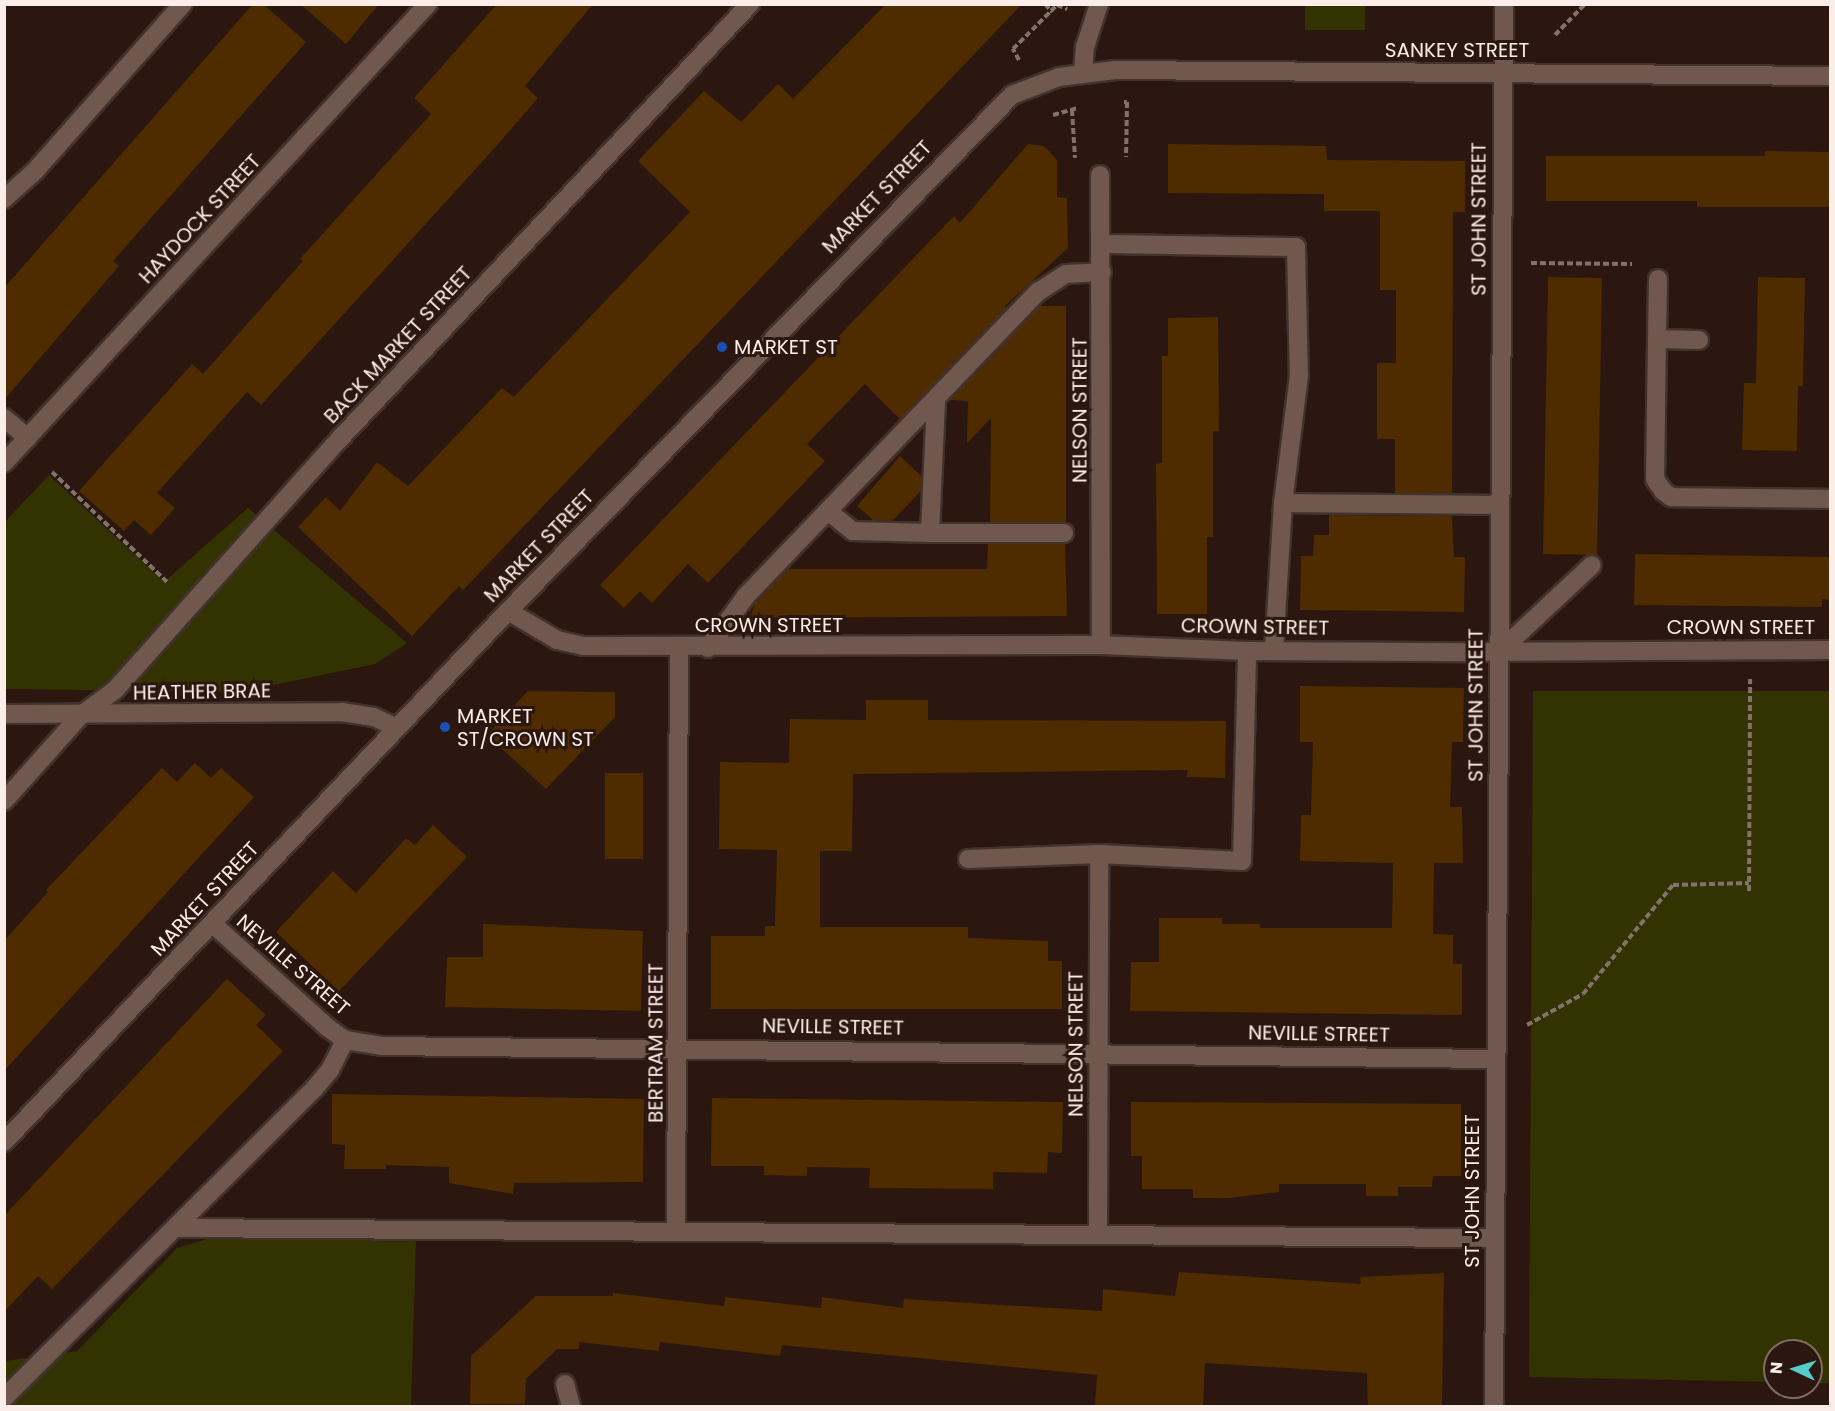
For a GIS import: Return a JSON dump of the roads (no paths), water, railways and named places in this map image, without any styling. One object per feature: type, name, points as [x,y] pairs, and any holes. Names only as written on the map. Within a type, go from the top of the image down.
[{"type":"street","points":[[4,199],[35,171],[183,4]]},
{"type":"street","name":"HAYDOCK STREET","points":[[4,464],[428,4]]},
{"type":"street","name":"BACK MARKET STREET","points":[[4,801],[80,716],[115,690],[333,446],[750,4]]},
{"type":"street","points":[[1083,73],[1085,47],[1099,4]]},
{"type":"street","name":"ST JOHN STREET","points":[[1494,1407],[1504,4]]},
{"type":"street","name":"SANKEY STREET","points":[[1083,73],[1116,70],[1830,76]]},
{"type":"street","name":"MARKET STREET","points":[[4,1142],[508,611],[998,105],[1033,85],[1083,73]]},
{"type":"street","name":"NELSON STREET","points":[[1100,175],[1102,244],[1101,645]]},
{"type":"street","points":[[1102,244],[1296,247],[1299,375],[1283,503],[1274,651]]},
{"type":"street","points":[[708,648],[746,596],[1052,282],[1074,272],[1102,272]]},
{"type":"street","points":[[1658,279],[1655,478],[1663,491],[1671,497],[1830,499]]},
{"type":"street","points":[[1657,339],[1699,340]]},
{"type":"street","points":[[930,533],[936,399]]},
{"type":"street","points":[[4,418],[28,438]]},
{"type":"street","points":[[1283,503],[1499,505]]},
{"type":"street","points":[[828,511],[853,531],[1064,533]]},
{"type":"street","points":[[1500,652],[1592,565]]},
{"type":"street","name":"CROWN STREET","points":[[508,611],[557,640],[583,646],[708,648],[1101,645],[1247,651],[1500,652],[1830,650]]},
{"type":"street","name":"CROWN STREET","points":[[679,648],[679,854]]},
{"type":"street","points":[[968,859],[1099,854],[1242,861],[1247,651]]},
{"type":"street","name":"HEATHER BRAE","points":[[4,714],[80,716],[342,712],[374,717],[397,728]]},
{"type":"street","name":"BERTRAM STREET","points":[[676,1232],[680,1047],[679,854]]},
{"type":"street","name":"NELSON STREET","points":[[1098,1235],[1099,854]]},
{"type":"street","name":"NEVILLE STREET","points":[[213,924],[345,1040],[382,1046],[680,1047],[1496,1059]]},
{"type":"street","points":[[4,1398],[314,1089],[330,1070],[345,1040]]},
{"type":"street","points":[[177,1228],[1494,1238]]},
{"type":"street","points":[[565,1384],[571,1407]]},
{"type":"place","name":"MARKET ST","points":[[722,347]]},
{"type":"place","name":"MARKET ST/CROWN ST","points":[[445,727]]}]
